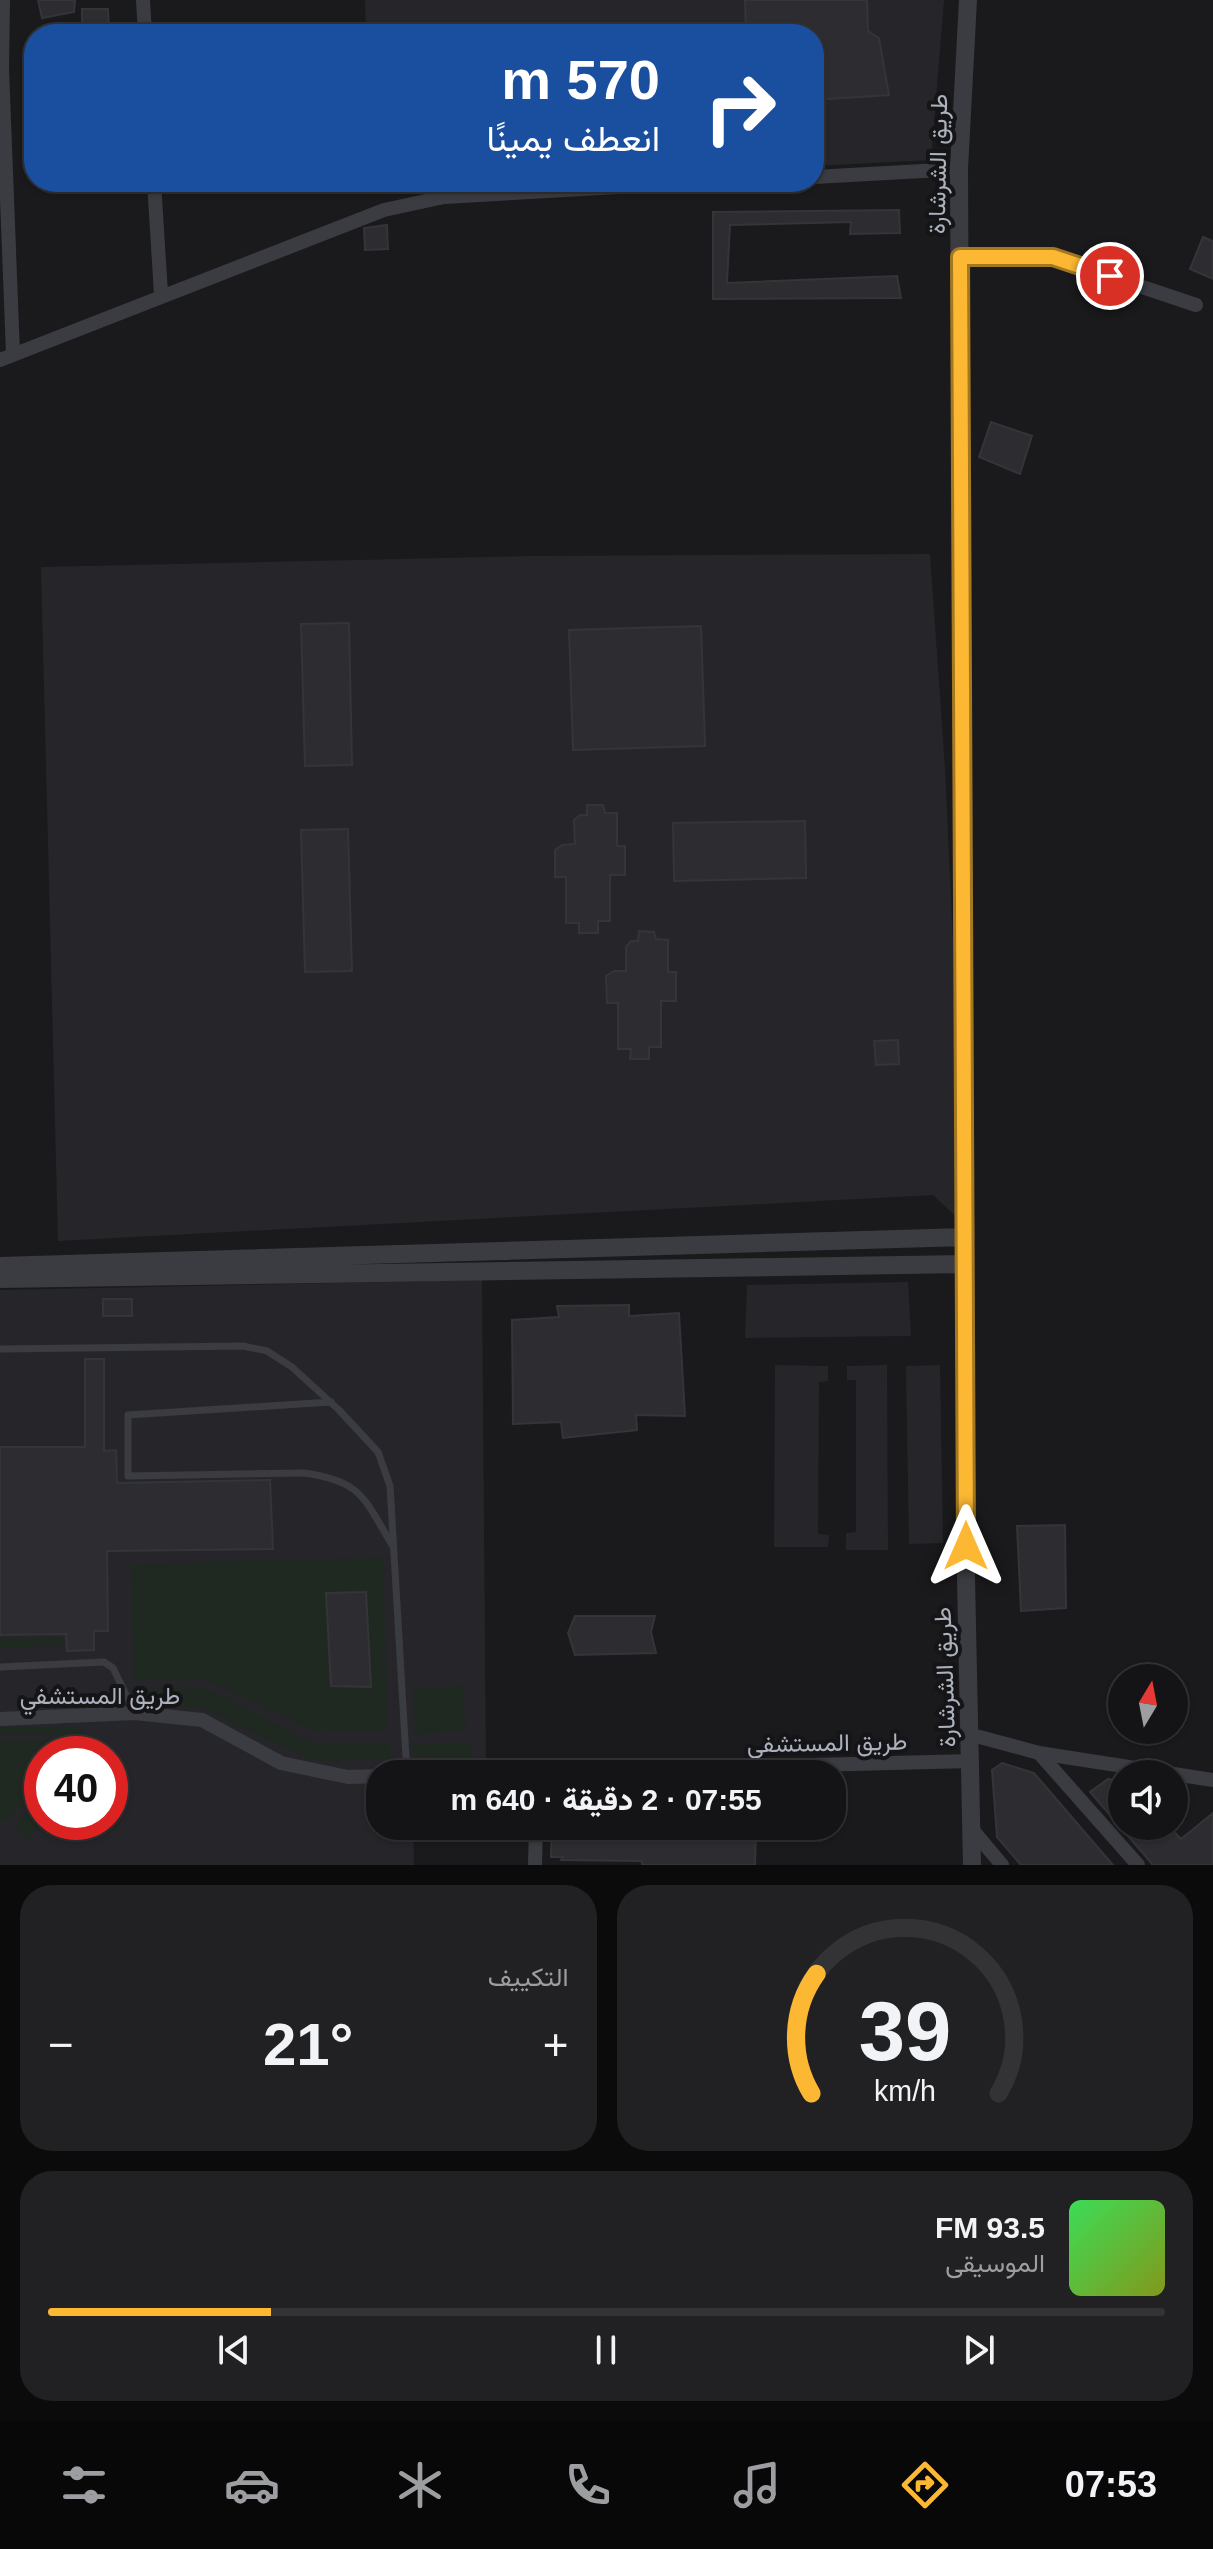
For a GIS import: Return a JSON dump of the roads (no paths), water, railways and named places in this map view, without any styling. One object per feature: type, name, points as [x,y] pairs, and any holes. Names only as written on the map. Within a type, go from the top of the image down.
[{"type":"street","points":[[3,0],[7,357],[161,294],[384,210],[444,197],[532,192]]},
{"type":"street","points":[[143,0],[144,24]]},
{"type":"street","name":"طريق الشرشارة","points":[[968,0],[959,169],[966,1577],[972,1735],[972,1865]]},
{"type":"street","points":[[824,176],[959,169]]},
{"type":"street","points":[[155,192],[161,294]]},
{"type":"street","points":[[960,257],[1053,257],[1196,305]]},
{"type":"street","points":[[0,1266],[964,1237]]},
{"type":"street","points":[[0,1279],[965,1264]]},
{"type":"street","name":"طريق المستشفي","points":[[0,1719],[135,1713],[202,1720],[281,1763],[348,1777],[366,1776]]},
{"type":"street","points":[[972,1735],[1039,1753],[1213,1780]]},
{"type":"street","points":[[1039,1753],[1138,1865]]},
{"type":"street","name":"طريق المستشفي","points":[[846,1764],[972,1761]]},
{"type":"street","points":[[971,1828],[1002,1865]]},
{"type":"street","points":[[535,1865],[536,1840]]},
{"type":"lane","points":[[0,1349],[243,1346],[267,1351],[292,1367],[331,1402],[378,1452],[390,1486],[406,1760]]},
{"type":"lane","points":[[331,1402],[128,1415],[128,1476],[304,1473],[330,1477],[360,1491],[392,1546]]},
{"type":"lane","points":[[0,1667],[104,1662],[113,1668],[135,1713]]}]
